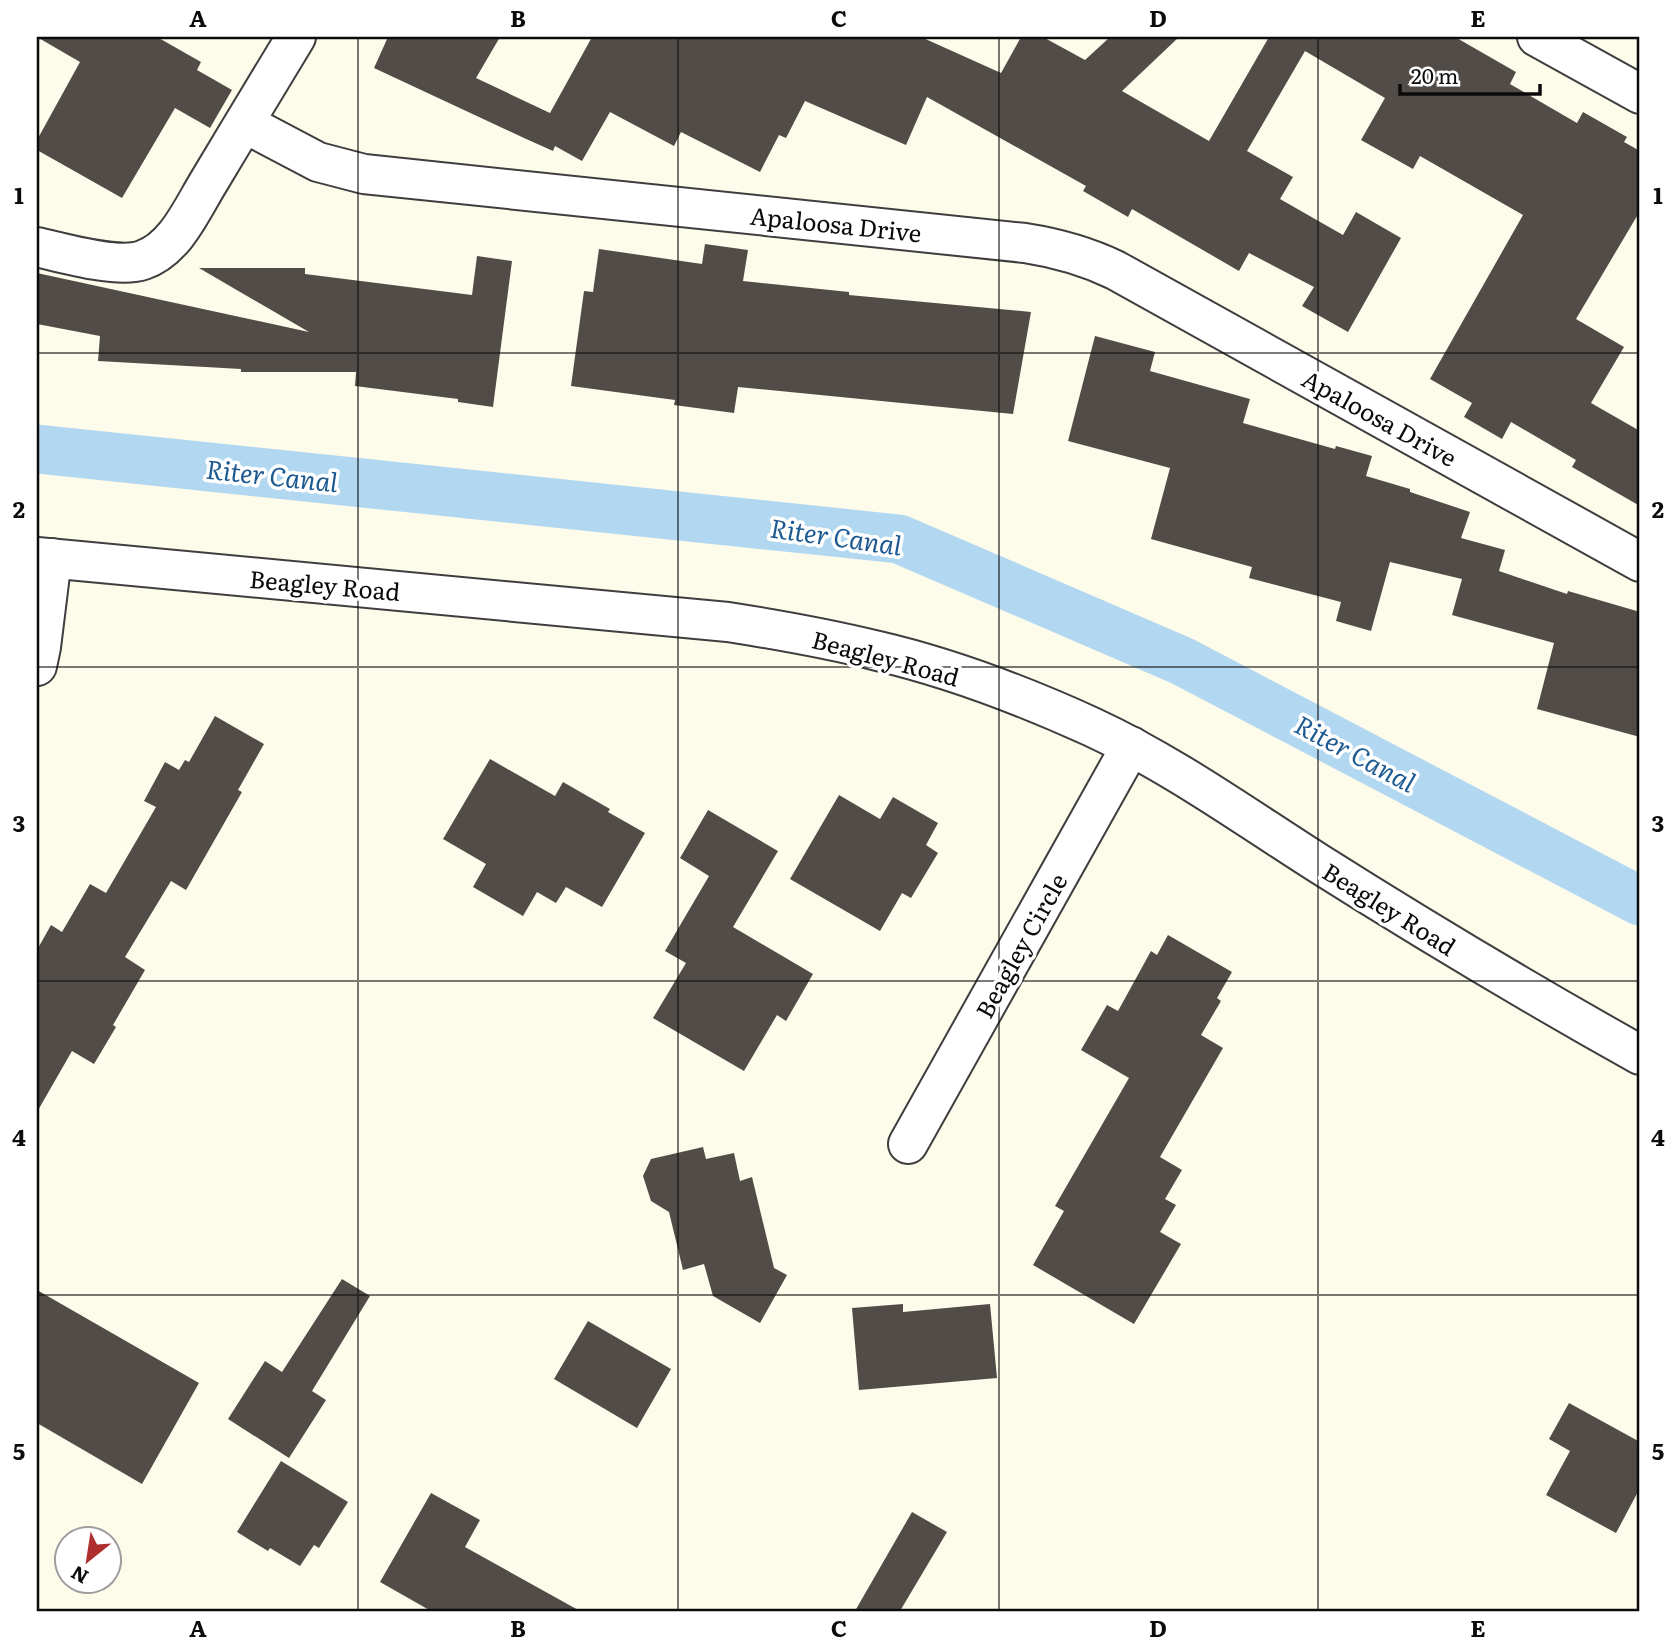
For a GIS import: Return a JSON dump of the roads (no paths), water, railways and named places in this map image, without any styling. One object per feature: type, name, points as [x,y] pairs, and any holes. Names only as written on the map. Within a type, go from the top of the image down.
[{"type":"street","points":[[37,247],[92,259],[123,262],[142,261],[160,251],[183,224],[296,37]]},
{"type":"street","points":[[1537,37],[1640,94]]},
{"type":"street","name":"Apaloosa Drive","points":[[244,123],[318,162],[364,174],[1025,243],[1072,253],[1115,270],[1640,562]]},
{"type":"street","points":[[37,666],[44,558]]},
{"type":"street","name":"Beagley Road","points":[[44,558],[728,622],[881,652],[955,673],[1024,698],[1131,746],[1489,969],[1640,1055]]},
{"type":"street","name":"Beagley Circle","points":[[908,1144],[1131,746]]},
{"type":"waterway","name":"Riter Canal","points":[[37,449],[899,539],[1182,661],[1640,901]]}]
